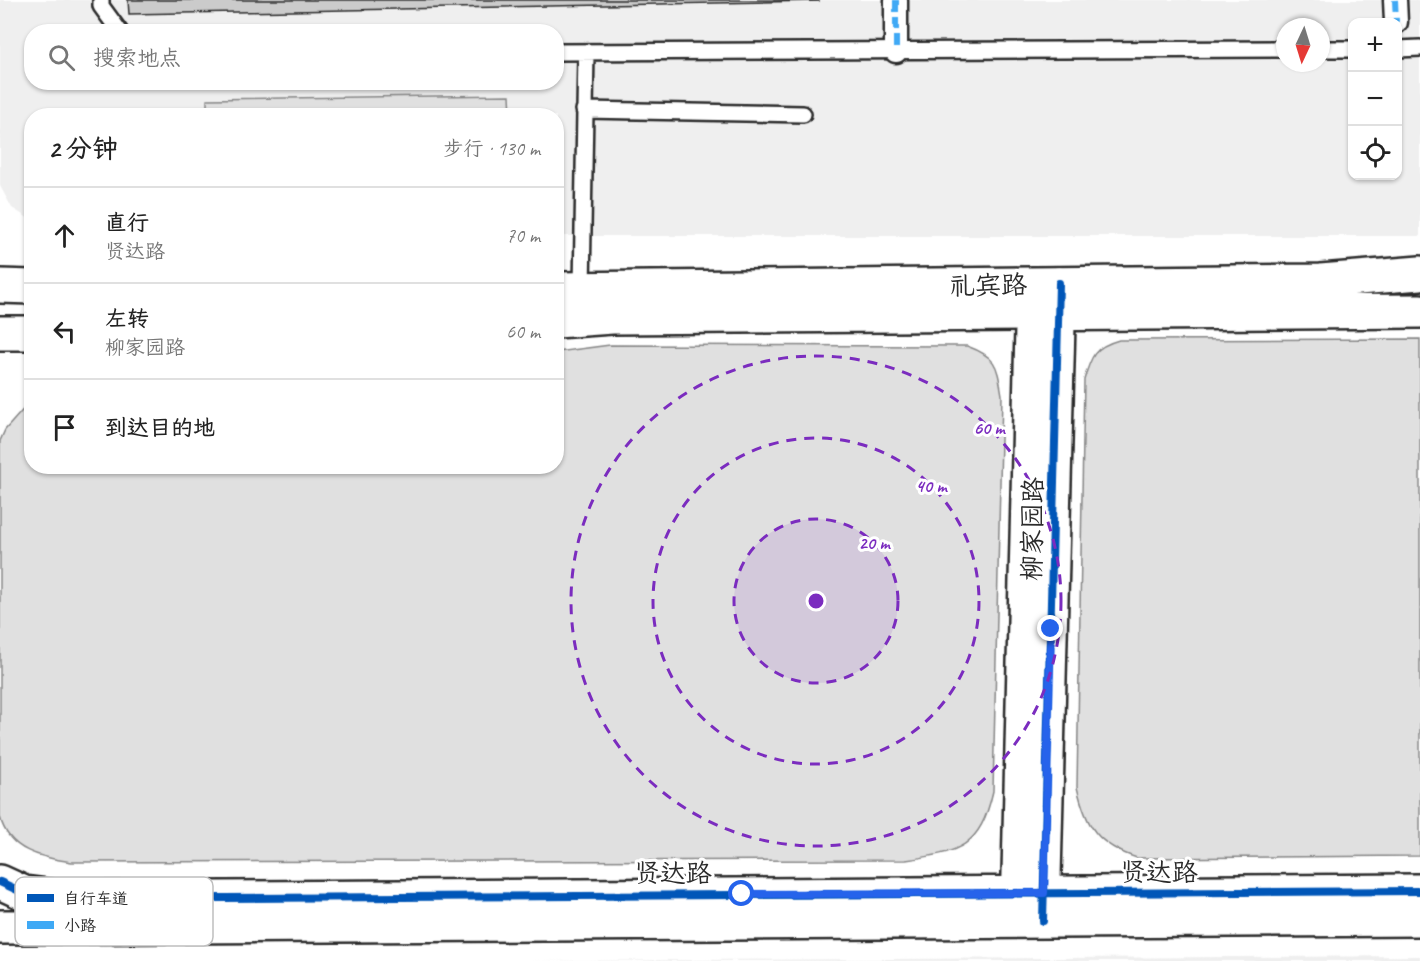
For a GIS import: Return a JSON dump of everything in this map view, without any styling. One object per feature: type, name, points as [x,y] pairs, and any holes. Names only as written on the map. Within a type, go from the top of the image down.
[{"type":"street","points":[[896,0],[896,51]]},
{"type":"street","points":[[1395,0],[1396,18]]},
{"type":"street","name":"礼宾路","points":[[564,320],[1046,298],[1420,273]]},
{"type":"street","points":[[0,286],[24,287]]},
{"type":"street","name":"礼宾路","points":[[569,289],[1046,298],[1420,311]]},
{"type":"street","name":"柳家园路","points":[[1031,907],[1046,298]]},
{"type":"street","points":[[0,333],[24,333]]},
{"type":"street","name":"贤达路","points":[[0,882],[15,889]]},
{"type":"street","name":"贤达路","points":[[213,923],[1031,907],[1420,891]]},
{"type":"street","name":"贤达路","points":[[213,900],[1031,907],[1420,919]]},
{"type":"street","name":"贤达路","points":[[0,927],[15,927]]},
{"type":"lane","points":[[101,0],[102,6],[114,24]]},
{"type":"lane","points":[[1402,48],[1420,48]]},
{"type":"lane","points":[[564,52],[1276,49]]},
{"type":"lane","points":[[1330,49],[1348,49]]},
{"type":"lane","points":[[569,289],[584,110],[586,52]]},
{"type":"lane","points":[[584,110],[803,114]]},
{"type":"shaded area","points":[[0,0],[1420,0],[1420,236],[564,236],[564,108],[24,108],[24,216],[12,208],[0,186]]},
{"type":"shaded area","points":[[510,95],[511,108],[207,108],[207,99]]},
{"type":"shaded area","points":[[1420,339],[1420,856],[1137,858],[1112,847],[1095,832],[1089,823],[1077,787],[1084,380],[1095,354],[1104,346],[1119,340]]},
{"type":"shaded area","points":[[610,345],[967,346],[990,358],[997,369],[1002,395],[993,791],[982,825],[965,844],[941,854],[906,860],[72,862],[38,855],[28,851],[11,838],[4,829],[0,817],[0,441],[5,430],[24,409],[24,474],[564,474],[564,351]]},
{"type":"shaded area","points":[[1420,956],[1420,961],[524,961]]},
{"type":"building","points":[[128,0],[819,0],[819,1],[129,14]]},
{"type":"marked path","points":[[896,0],[896,51]]},
{"type":"marked path","points":[[1395,0],[1396,18]]},
{"type":"cycle path","points":[[1043,921],[1059,283]]},
{"type":"cycle path","points":[[0,882],[15,889]]},
{"type":"cycle path","points":[[213,898],[1420,891]]},
{"type":"route","points":[[742,894],[1044,893],[1051,629]]}]
